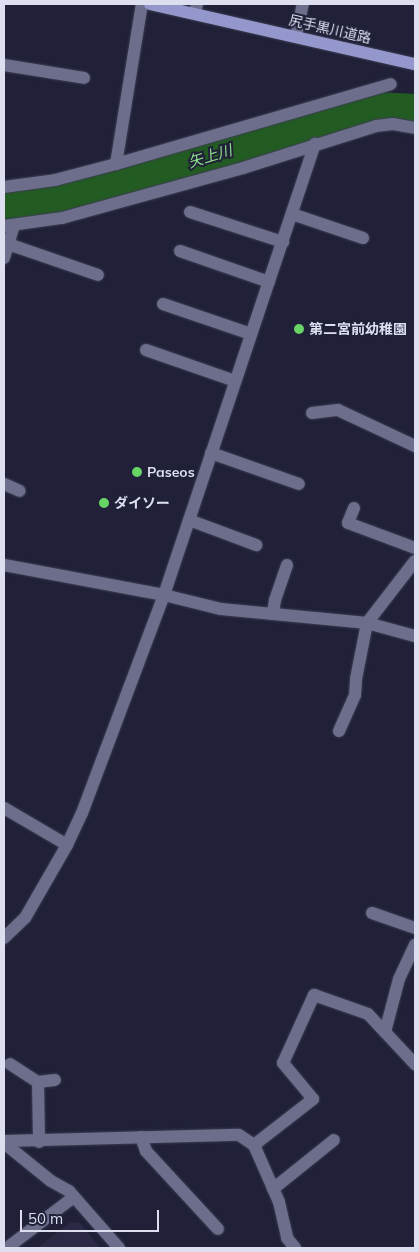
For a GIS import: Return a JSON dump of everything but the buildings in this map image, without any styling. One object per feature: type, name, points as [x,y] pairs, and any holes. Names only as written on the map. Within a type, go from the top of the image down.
[{"type":"main road","name":"尻手黒川道路","points":[[150,4],[196,9],[296,36],[415,64]]},
{"type":"street","points":[[116,164],[142,4]]},
{"type":"street","points":[[296,36],[303,4]]},
{"type":"street","points":[[4,65],[84,78]]},
{"type":"street","points":[[4,187],[55,180],[116,164],[391,84]]},
{"type":"street","points":[[4,258],[8,244],[9,225],[62,218],[243,168],[376,126],[393,124],[415,128]]},
{"type":"street","points":[[4,938],[25,918],[67,845],[82,813],[164,595],[315,144]]},
{"type":"street","points":[[190,212],[283,242]]},
{"type":"street","points":[[292,214],[363,238]]},
{"type":"street","points":[[8,244],[98,275]]},
{"type":"street","points":[[180,252],[269,282]]},
{"type":"street","points":[[163,304],[250,334]]},
{"type":"street","points":[[146,350],[235,381]]},
{"type":"street","points":[[312,413],[338,410],[415,446]]},
{"type":"street","points":[[211,453],[299,484]]},
{"type":"street","points":[[4,484],[20,491]]},
{"type":"street","points":[[354,508],[348,523],[415,548]]},
{"type":"street","points":[[189,520],[256,545]]},
{"type":"street","points":[[339,731],[355,695],[356,679],[367,622],[415,561]]},
{"type":"street","points":[[4,565],[164,595],[222,609],[367,622],[415,636]]},
{"type":"street","points":[[273,614],[275,600],[287,565]]},
{"type":"street","points":[[4,808],[67,845]]},
{"type":"street","points":[[372,914],[415,928]]},
{"type":"street","points":[[385,1032],[399,979],[415,945]]},
{"type":"street","points":[[254,1145],[313,1099],[283,1062],[314,995],[368,1014],[415,1064]]},
{"type":"street","points":[[10,1064],[38,1082],[55,1080]]},
{"type":"street","points":[[38,1082],[39,1142]]},
{"type":"street","points":[[4,1142],[239,1134],[254,1145],[279,1202],[287,1238],[295,1248]]},
{"type":"street","points":[[141,1137],[146,1151],[218,1228]]},
{"type":"street","points":[[274,1189],[334,1140]]},
{"type":"street","points":[[4,1142],[51,1181],[69,1191],[119,1248]]},
{"type":"street","points":[[7,1248],[74,1197]]},
{"type":"shaded area","points":[[71,1222],[80,1223],[100,1248],[37,1248]]},
{"type":"waterway","name":"矢上川","points":[[4,208],[145,176],[347,115],[374,109],[415,111]]},
{"type":"place","name":"第二宮前幼稚園","points":[[299,329]]},
{"type":"place","name":"Paseos","points":[[137,472]]},
{"type":"place","name":"ダイソー","points":[[104,503]]}]
